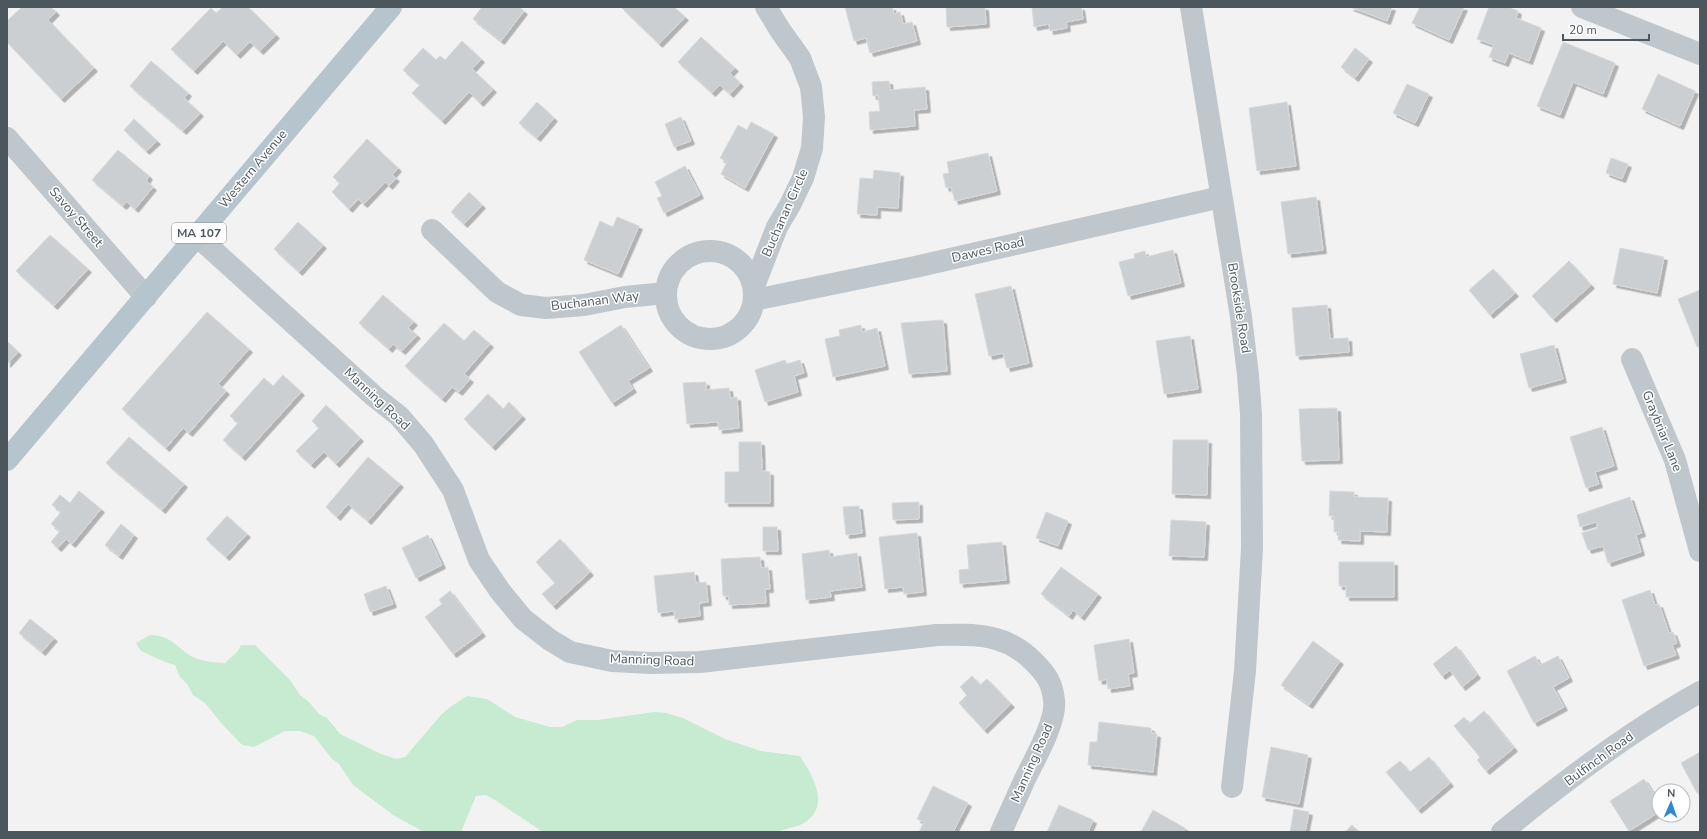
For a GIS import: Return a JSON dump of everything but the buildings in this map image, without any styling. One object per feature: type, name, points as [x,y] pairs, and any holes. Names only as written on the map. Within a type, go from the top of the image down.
[{"type":"main road","name":"Western Avenue","points":[[7,460],[391,7]]},
{"type":"street","name":"Buchanan Circle","points":[[666,293],[672,316],[679,326],[689,333],[701,338],[713,339],[725,336],[745,322],[751,311],[754,293],[777,226],[790,205],[803,178],[812,148],[814,117],[811,87],[800,58],[766,7]]},
{"type":"street","name":"Brookside Road","points":[[1190,7],[1241,317],[1251,414],[1252,548],[1249,612],[1245,671],[1232,787]]},
{"type":"street","points":[[1582,7],[1700,54]]},
{"type":"street","name":"Savoy Street","points":[[7,138],[146,296]]},
{"type":"street","name":"Dawes Road","points":[[754,293],[915,267],[1221,198]]},
{"type":"street","name":"Buchanan Way","points":[[432,230],[497,292],[521,305],[546,308],[584,305],[626,297],[666,293]]},
{"type":"street","name":"Manning Road","points":[[197,236],[399,416],[423,444],[454,490],[479,560],[500,591],[523,619],[550,640],[570,652],[612,661],[651,663],[700,662],[937,635],[973,634],[993,637],[1013,644],[1029,656],[1048,676],[1054,701],[1049,729],[1001,832]]},
{"type":"street","points":[[666,293],[669,280],[675,269],[684,260],[695,254],[707,251],[720,252],[732,257],[742,264],[749,274],[754,293]]},
{"type":"street","name":"Graybriar Lane","points":[[1632,359],[1675,460],[1700,552]]},
{"type":"street","name":"Bulfinch Road","points":[[1502,832],[1578,773],[1647,724],[1700,692]]},
{"type":"green space","points":[[150,635],[168,639],[191,656],[212,662],[225,663],[237,652],[241,645],[255,645],[290,680],[300,695],[310,703],[319,714],[327,718],[340,734],[381,754],[396,759],[405,757],[441,715],[467,696],[487,699],[515,717],[550,727],[562,727],[577,720],[598,720],[654,712],[666,713],[683,718],[725,739],[761,751],[800,756],[814,780],[817,789],[817,806],[814,814],[807,821],[800,825],[778,832],[543,832],[486,795],[476,796],[461,832],[424,832],[393,815],[353,785],[339,764],[332,759],[314,736],[300,731],[285,731],[254,747],[242,745],[205,703],[193,695],[187,684],[180,677],[175,665],[141,651],[136,643]]}]
